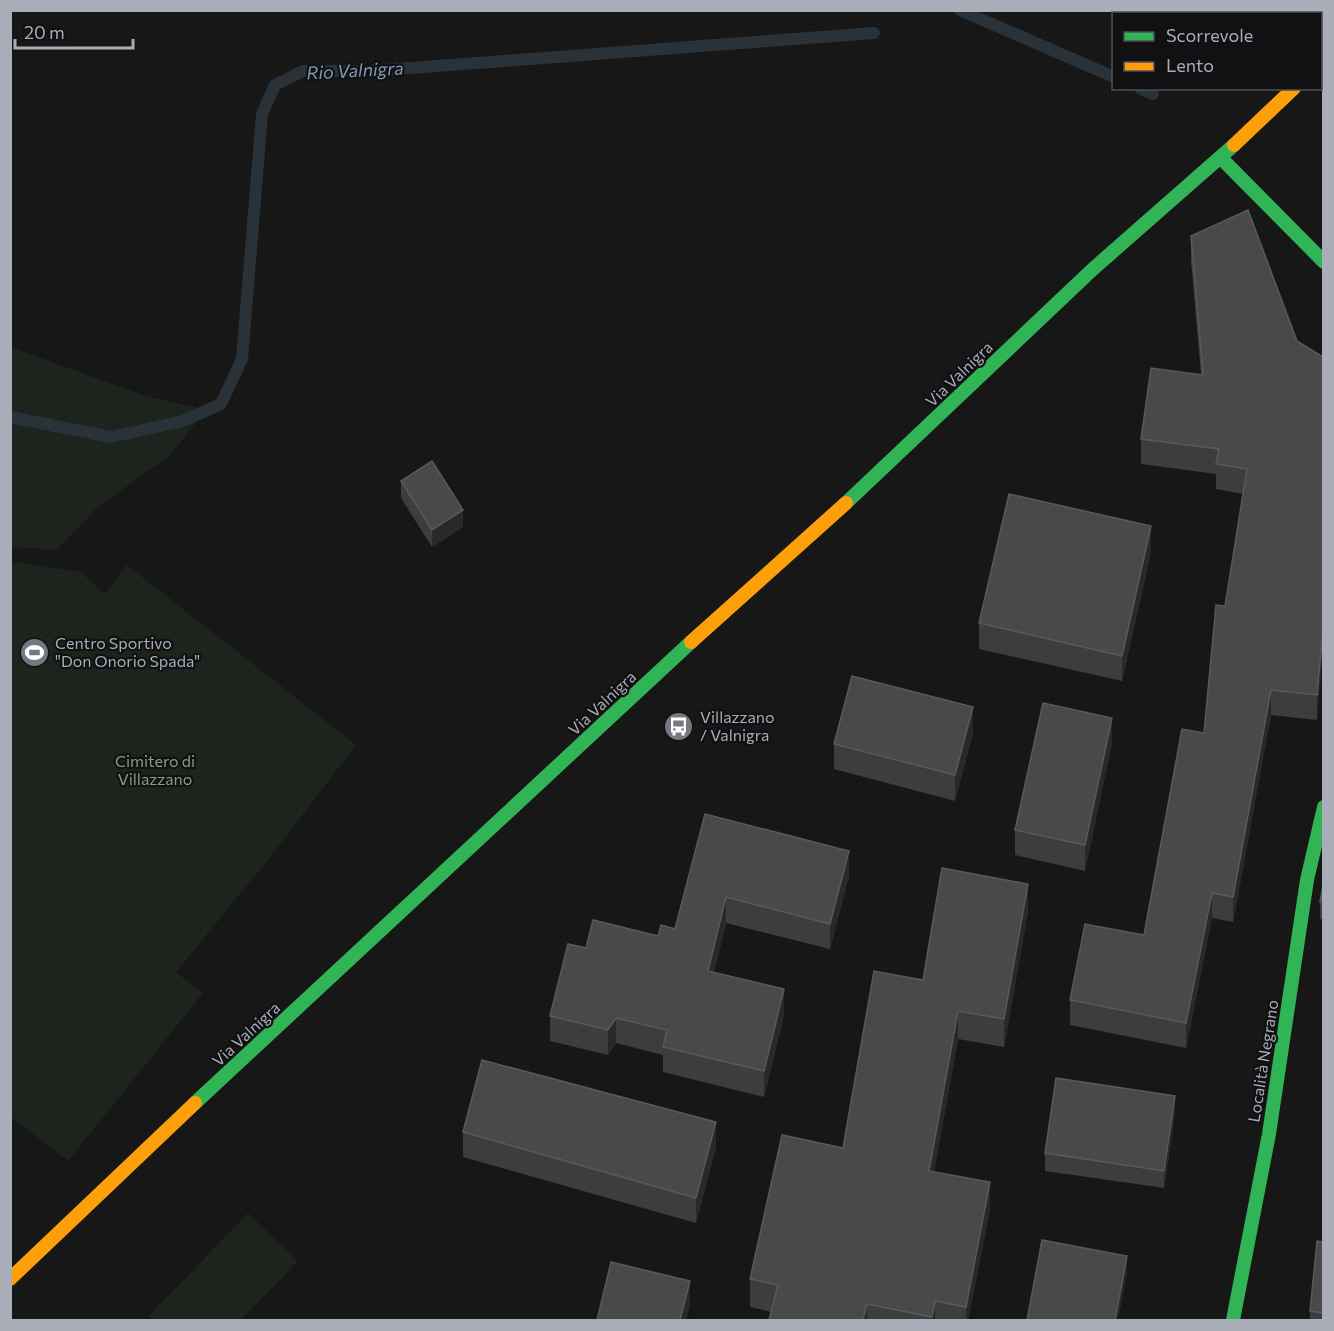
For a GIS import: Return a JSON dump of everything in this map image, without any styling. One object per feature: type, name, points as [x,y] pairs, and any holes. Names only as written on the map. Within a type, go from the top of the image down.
[{"type":"main road","name":"Via Valnigra","points":[[10,1279],[191,1107],[768,572],[823,525],[1093,269],[1221,158],[1292,90]]},
{"type":"main road","points":[[1221,158],[1323,262]]},
{"type":"main road","name":"Località Negrano","points":[[1233,1320],[1269,1134],[1307,880],[1323,807]]},
{"type":"green space","points":[[10,347],[146,396],[206,410],[170,455],[96,509],[57,550],[11,547]]},
{"type":"green space","name":"Cimitero di Villazzano","points":[[10,561],[81,572],[104,594],[127,565],[356,745],[268,860],[176,972],[203,993],[68,1161],[11,1117]]},
{"type":"green space","points":[[248,1213],[298,1261],[241,1320],[153,1320],[148,1317]]},
{"type":"building","points":[[1248,210],[1297,341],[1323,357],[1323,629],[1317,695],[1271,690],[1233,897],[1212,893],[1186,1023],[1070,1000],[1085,924],[1144,935],[1182,729],[1204,733],[1216,605],[1225,606],[1247,469],[1216,464],[1219,449],[1141,439],[1151,368],[1203,375],[1191,236]]},
{"type":"building","points":[[432,461],[463,510],[432,530],[401,481]]},
{"type":"building","points":[[1009,494],[1151,526],[1122,656],[979,623]]},
{"type":"building","points":[[852,676],[973,707],[955,775],[834,744]]},
{"type":"building","points":[[1043,703],[1112,718],[1085,845],[1015,830]]},
{"type":"building","points":[[705,814],[849,851],[830,924],[726,897],[708,971],[784,989],[764,1071],[663,1047],[667,1030],[616,1018],[608,1030],[550,1016],[568,944],[586,948],[593,920],[658,936],[661,925],[675,929]]},
{"type":"building","points":[[942,868],[1028,884],[1004,1019],[958,1011],[929,1171],[990,1182],[966,1307],[935,1301],[932,1317],[867,1304],[863,1320],[769,1320],[778,1285],[750,1279],[782,1135],[843,1148],[874,971],[923,980]]},
{"type":"building","points":[[1323,885],[1323,902],[1320,902]]},
{"type":"building","points":[[482,1060],[716,1122],[696,1198],[463,1132]]},
{"type":"building","points":[[1056,1078],[1175,1096],[1164,1171],[1045,1153]]},
{"type":"building","points":[[1042,1240],[1127,1256],[1115,1320],[1027,1320]]},
{"type":"building","points":[[1317,1241],[1323,1242],[1323,1313],[1310,1311]]},
{"type":"building","points":[[611,1262],[690,1281],[680,1320],[597,1320]]},
{"type":"waterway","name":"Rio Valnigra","points":[[960,10],[1112,76]]},
{"type":"waterway","name":"Rio Valnigra","points":[[10,417],[111,437],[183,421],[221,404],[242,359],[262,114],[275,85],[303,71],[371,71],[874,33]]},
{"type":"waterway","name":"Rio Valnigra","points":[[1144,90],[1153,94]]},
{"type":"traffic: fast","points":[[846,503],[1093,269],[1234,145]]},
{"type":"traffic: fast","points":[[1221,158],[1324,262]]},
{"type":"traffic: fast","points":[[195,1103],[691,642]]},
{"type":"traffic: fast","points":[[1233,1320],[1269,1134],[1307,880],[1324,807]]},
{"type":"traffic: slow","points":[[1234,145],[1292,90]]},
{"type":"traffic: slow","points":[[691,642],[846,503]]},
{"type":"traffic: slow","points":[[10,1279],[195,1103]]},
{"type":"place","name":"Centro Sportivo \"Don Onorio Spada\"","points":[[34,652]]},
{"type":"place","name":"Villazzano / Valnigra","points":[[679,726]]}]
